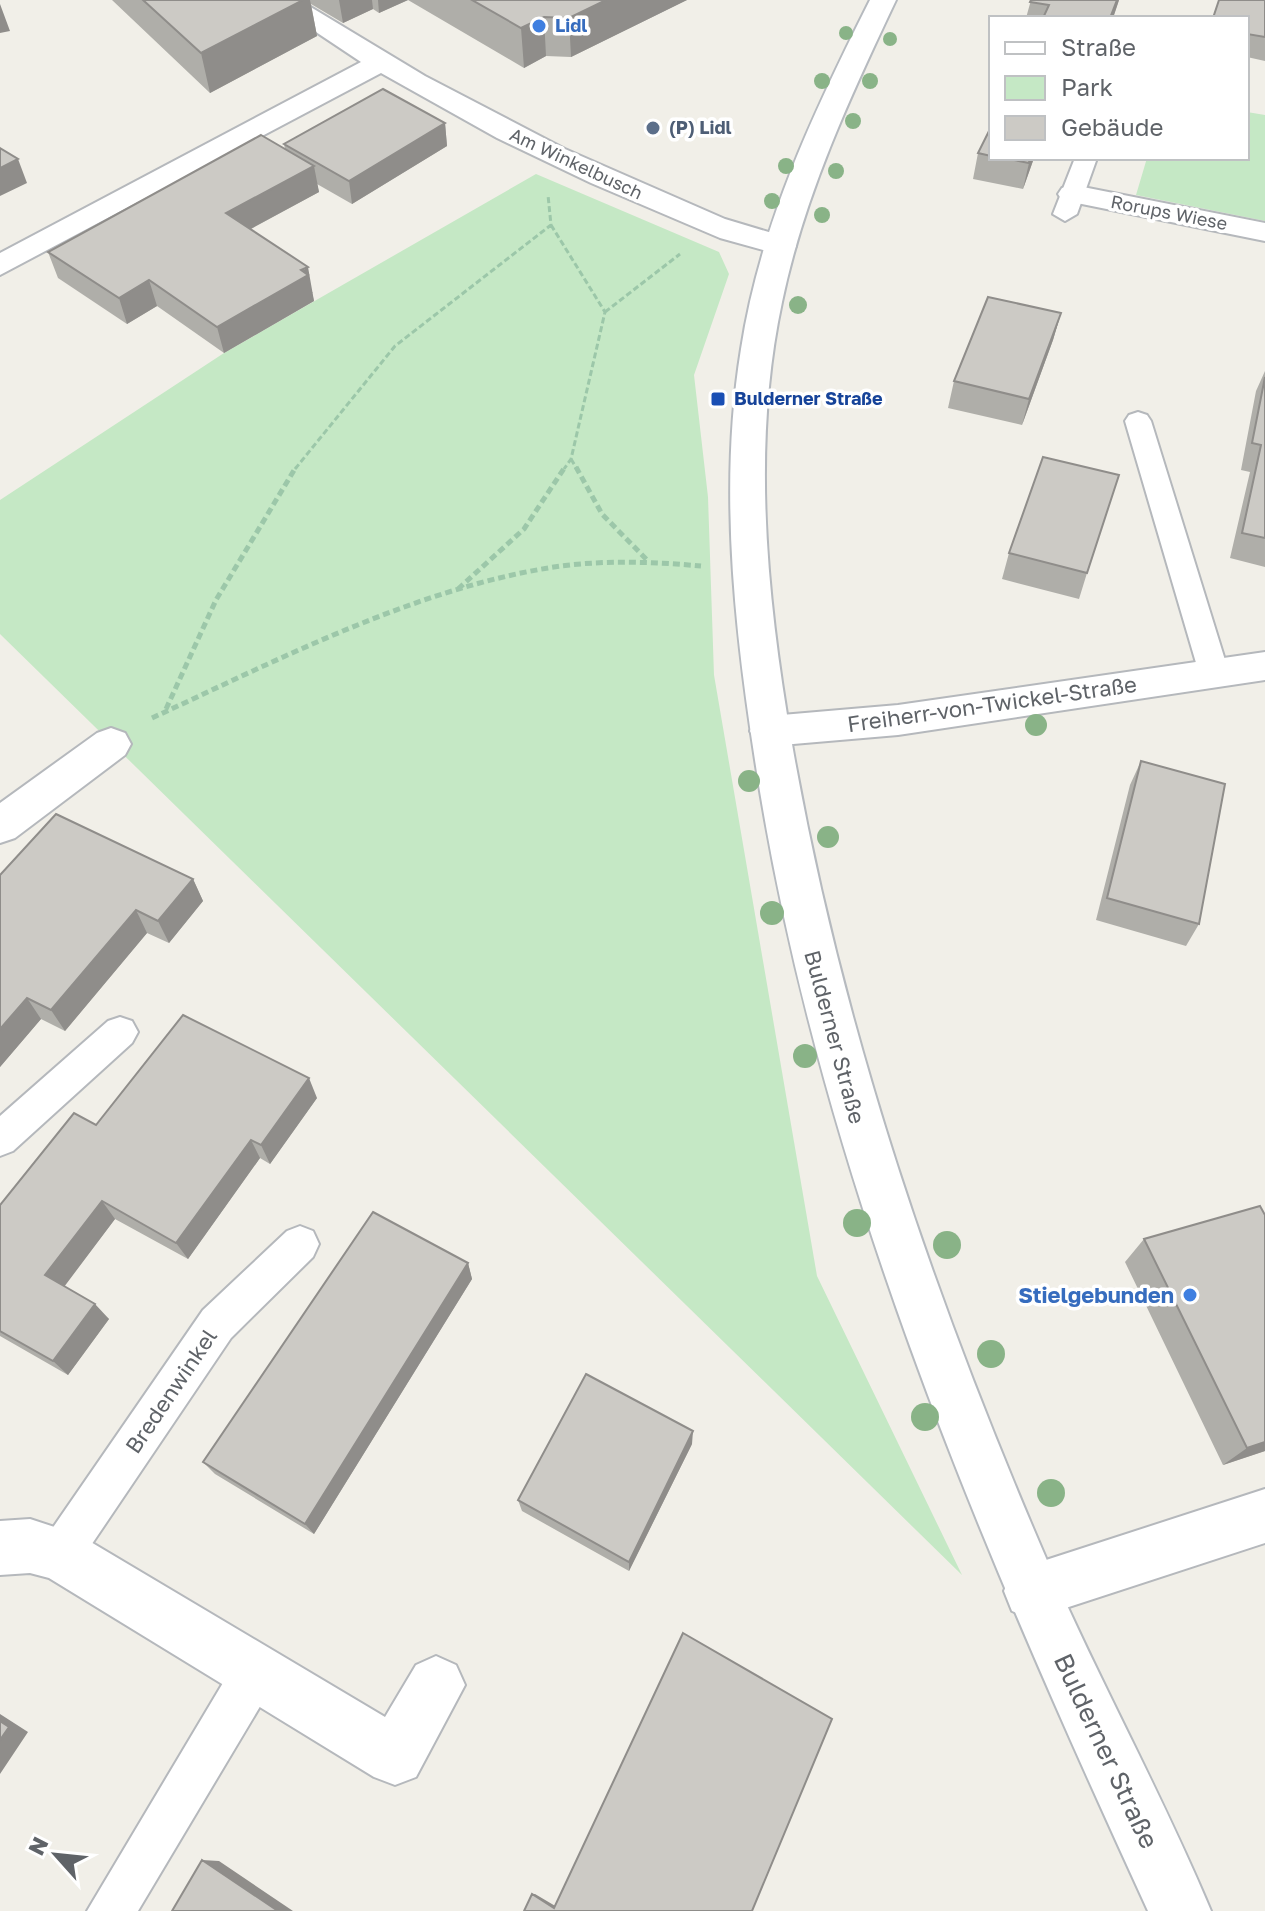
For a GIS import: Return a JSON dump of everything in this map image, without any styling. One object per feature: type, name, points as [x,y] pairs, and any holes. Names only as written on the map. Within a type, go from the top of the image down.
[{"type":"street","name":"Am Winkelbusch","points":[[281,0],[379,63],[565,162],[748,240],[781,246]]},
{"type":"street","name":"Bulderner Straße","points":[[883,0],[809,165],[781,246],[757,344],[747,470],[759,652],[787,844],[824,1004],[883,1202],[952,1393],[1032,1591],[1180,1911]]},
{"type":"street","points":[[0,266],[379,63]]},
{"type":"street","name":"Rorups Wiese","points":[[1069,204],[1265,232]]},
{"type":"street","name":"Freiherr-von-Twickel-Straße","points":[[770,731],[898,720],[1265,666]]},
{"type":"street","points":[[0,826],[111,744]]},
{"type":"street","points":[[1032,1591],[1265,1516]]},
{"type":"street","points":[[0,1548],[30,1546],[60,1554],[395,1756],[436,1685]]},
{"type":"lane","name":"Rorups Wiese","points":[[1069,204],[1085,160]]},
{"type":"lane","points":[[1138,421],[1214,673]]},
{"type":"lane","points":[[0,1139],[120,1032]]},
{"type":"lane","name":"Bredenwinkel","points":[[60,1554],[217,1324],[300,1244]]},
{"type":"lane","points":[[111,1911],[255,1672]]},
{"type":"path","points":[[565,162],[547,192],[551,225],[605,312]]},
{"type":"path","points":[[166,709],[216,600],[301,460],[395,346],[551,225]]},
{"type":"path","points":[[455,591],[524,529],[571,459],[605,312],[659,268],[721,228]]},
{"type":"path","points":[[571,459],[602,514],[648,561]]},
{"type":"path","points":[[111,744],[166,709],[317,642],[455,591],[561,566],[648,561],[715,567]]},
{"type":"green space","points":[[1249,112],[1265,115],[1265,221],[1136,195],[1146,160],[1249,160]]},
{"type":"green space","points":[[536,174],[719,252],[729,274],[694,375],[708,497],[714,675],[817,1276],[962,1575],[0,634],[0,500],[224,353]]},
{"type":"building","points":[[143,0],[303,0],[201,53]]},
{"type":"building","points":[[472,0],[606,0],[569,18],[544,17],[521,28]]},
{"type":"building","points":[[1117,0],[1111,16],[1044,16],[1049,5],[1030,2]]},
{"type":"building","points":[[1219,0],[1265,0],[1265,37],[1249,34],[1249,16],[1214,16]]},
{"type":"building","points":[[383,89],[445,123],[349,181],[284,144]]},
{"type":"building","points":[[989,131],[989,156],[978,153]]},
{"type":"building","points":[[261,135],[314,166],[226,213],[308,267],[301,270],[308,275],[217,327],[149,280],[119,298],[48,252]]},
{"type":"building","points":[[0,148],[18,159],[0,168]]},
{"type":"building","points":[[988,297],[1061,313],[1029,399],[954,381]]},
{"type":"building","points":[[1265,377],[1265,538],[1242,533],[1261,445],[1252,443]]},
{"type":"building","points":[[1043,457],[1119,475],[1087,573],[1009,553]]},
{"type":"building","points":[[1141,761],[1225,784],[1199,924],[1107,898]]},
{"type":"building","points":[[56,814],[193,879],[158,921],[136,910],[51,1010],[27,998],[0,1029],[0,875]]},
{"type":"building","points":[[183,1015],[309,1078],[261,1145],[251,1140],[176,1243],[102,1201],[45,1275],[95,1304],[53,1361],[0,1331],[0,1205],[74,1113],[96,1125]]},
{"type":"building","points":[[1260,1206],[1265,1215],[1265,1442],[1247,1448],[1144,1239]]},
{"type":"building","points":[[373,1212],[468,1263],[305,1524],[203,1462]]},
{"type":"building","points":[[586,1374],[693,1431],[629,1562],[518,1500]]},
{"type":"building","points":[[683,1633],[832,1719],[752,1911],[524,1911],[532,1894],[554,1908]]},
{"type":"building","points":[[0,1721],[9,1727],[0,1740]]},
{"type":"building","points":[[202,1860],[278,1911],[172,1911]]},
{"type":"place","name":"Lidl","points":[[539,26]]},
{"type":"place","name":"(P) Lidl","points":[[653,128]]},
{"type":"place","name":"Bulderner Straße","points":[[718,399]]},
{"type":"place","name":"Stielgebunden","points":[[1190,1295]]}]
